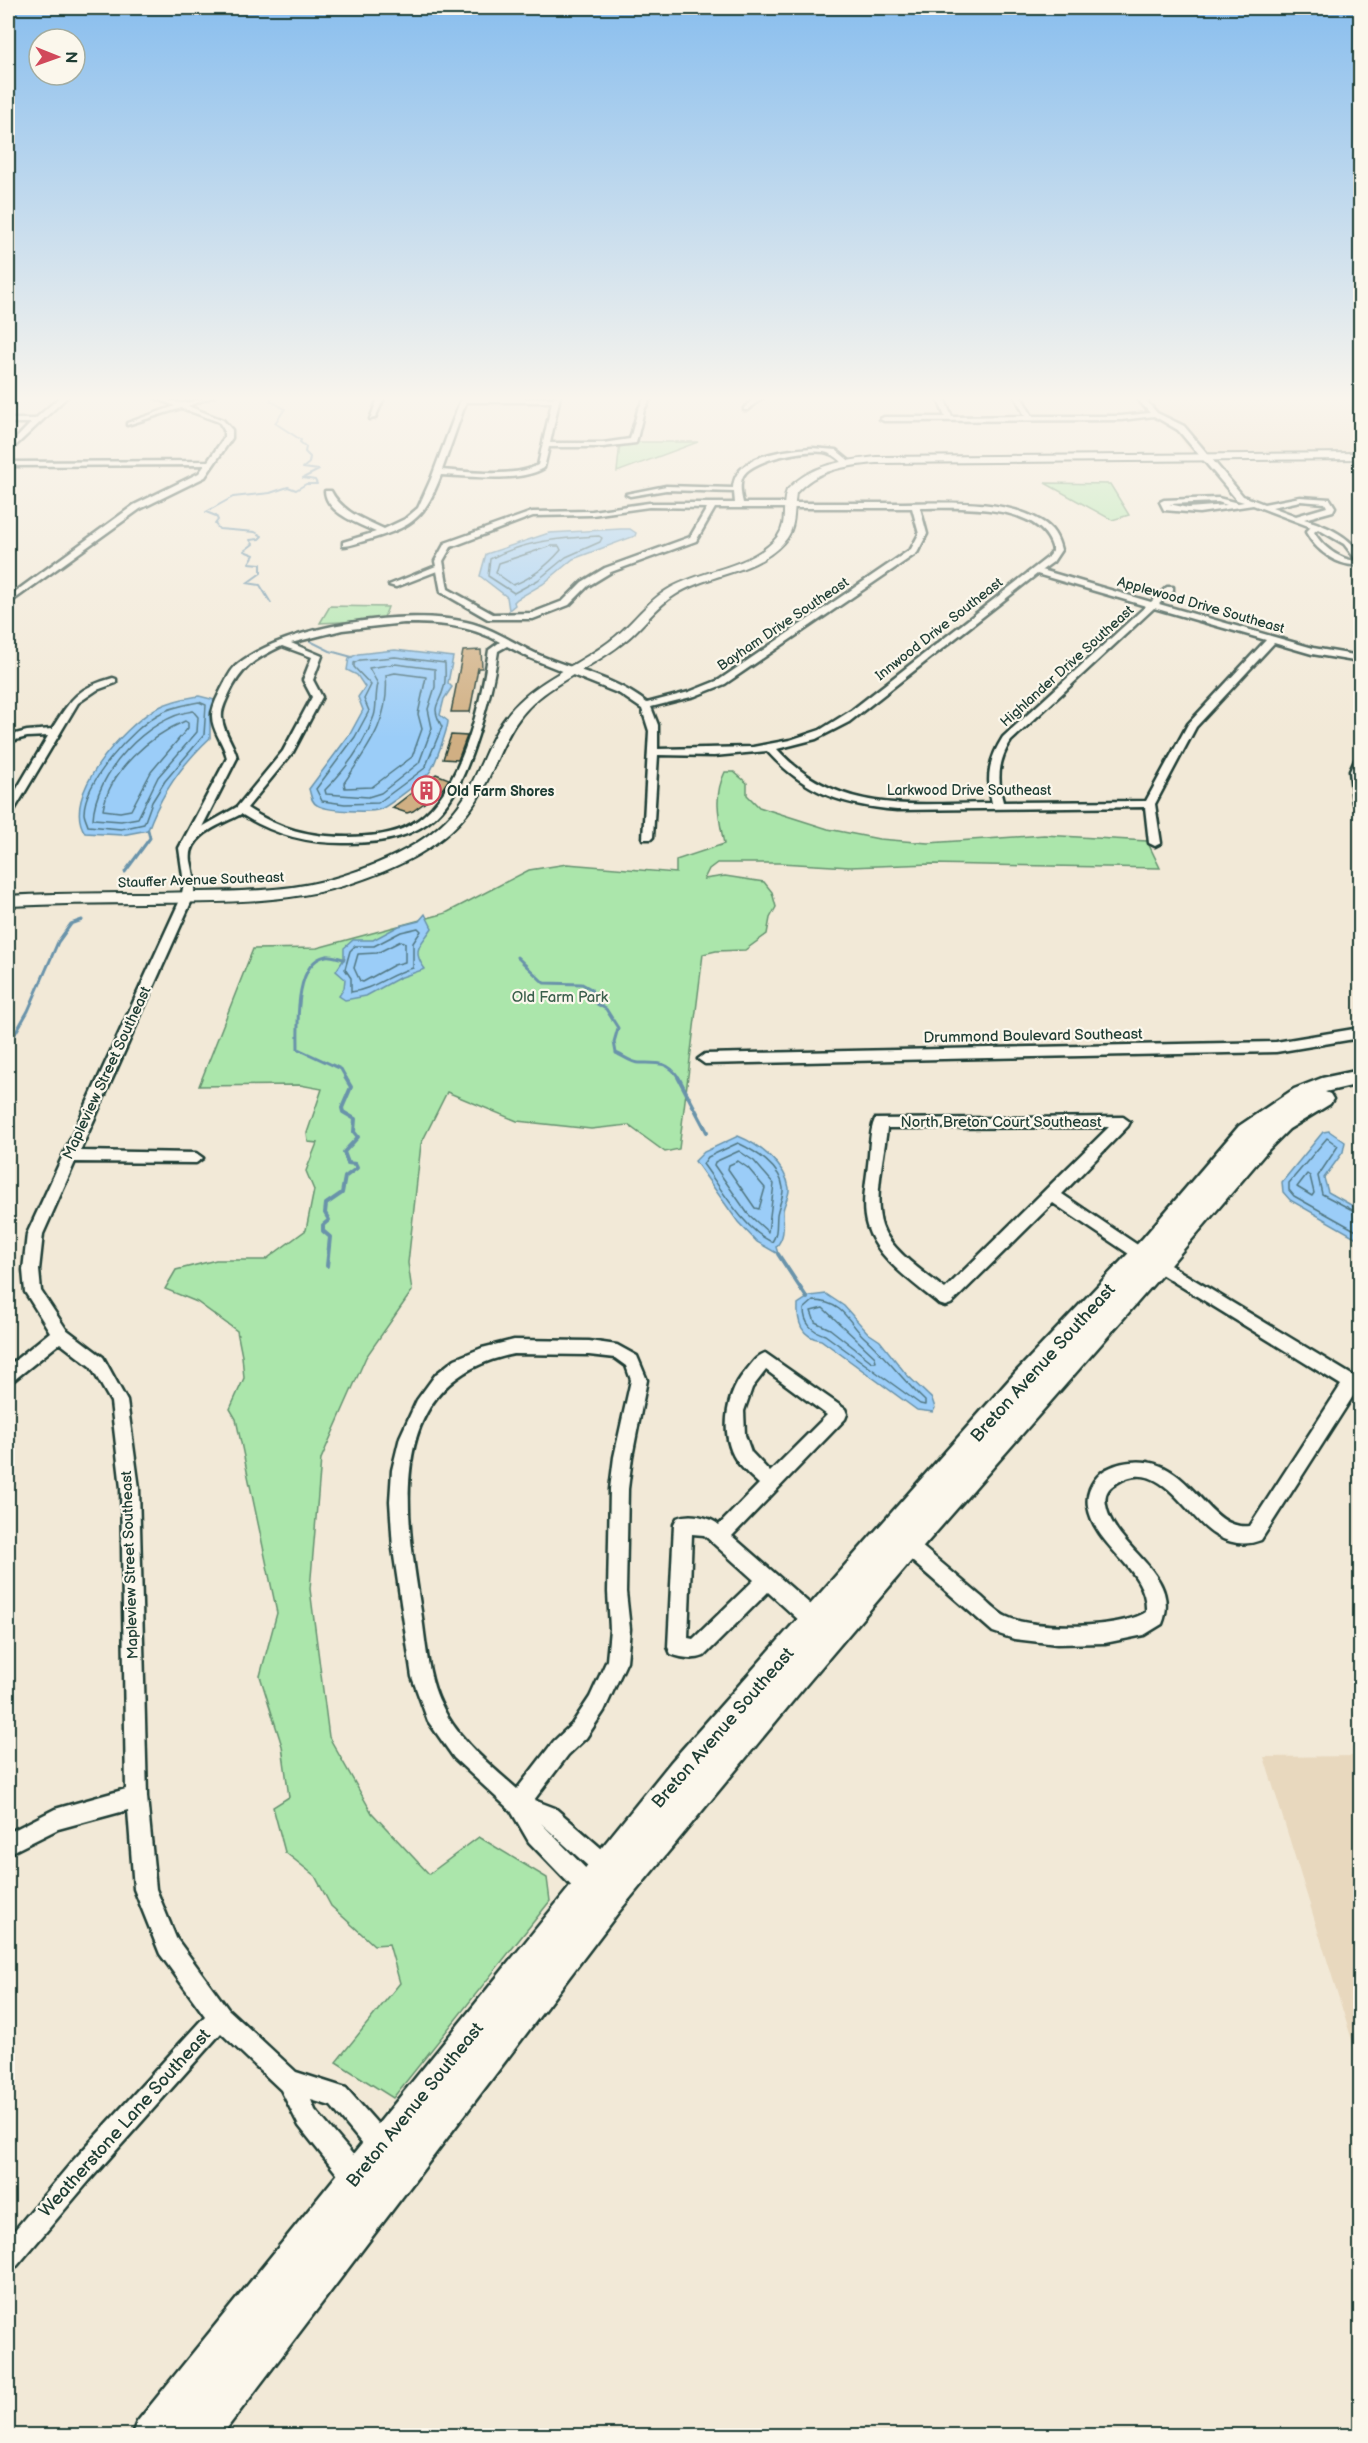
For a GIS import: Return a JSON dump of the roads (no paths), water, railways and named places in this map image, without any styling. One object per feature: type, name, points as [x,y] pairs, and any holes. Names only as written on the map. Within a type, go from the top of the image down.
[{"type":"main road","name":"Breton Avenue Southeast","points":[[155,2434],[366,2189],[606,1886],[682,1773],[823,1628],[900,1539],[1024,1382],[1149,1259],[1260,1144],[1282,1124],[1354,1078]]},
{"type":"main road","name":"Breton Avenue Southeast","points":[[195,2436],[366,2189]]},
{"type":"street","points":[[8,600],[133,510]]},
{"type":"street","points":[[342,510],[381,531]]},
{"type":"street","points":[[346,544],[405,522],[420,510]]},
{"type":"street","name":"Innwood Drive Southeast","points":[[440,567],[439,561],[448,545],[532,514],[592,513],[614,510]]},
{"type":"street","points":[[393,585],[440,567],[444,590],[491,617],[523,617],[550,611],[566,603],[585,584],[608,570],[693,539],[710,510]]},
{"type":"street","name":"Stauffer Avenue Southeast","points":[[8,901],[262,896],[313,889],[348,879],[417,849],[461,814],[476,791],[505,725],[518,709],[625,635],[655,603],[670,593],[688,583],[748,562],[766,552],[787,531],[791,520],[790,510]]},
{"type":"street","name":"Bayham Drive Southeast","points":[[645,706],[692,694],[722,682],[914,551],[923,541],[924,532],[917,510]]},
{"type":"street","name":"Innwood Drive Southeast","points":[[654,752],[718,753],[770,748],[814,736],[835,725],[1050,560],[1056,550],[1053,537],[1038,523],[1004,510]]},
{"type":"street","points":[[1276,510],[1317,526],[1341,537],[1360,561],[1357,564],[1344,561],[1320,545],[1310,536],[1312,530],[1317,526]]},
{"type":"street","points":[[1297,518],[1326,510]]},
{"type":"street","name":"Applewood Drive Southeast","points":[[1035,571],[1271,640],[1312,651],[1360,659]]},
{"type":"street","name":"Highlander Drive Southeast","points":[[998,805],[992,771],[997,754],[1006,740],[1170,589]]},
{"type":"street","points":[[481,628],[491,617]]},
{"type":"street","name":"Mapleview Street Southeast","points":[[366,2189],[307,2118],[289,2082],[220,2017],[168,1947],[145,1889],[137,1797],[130,1488],[119,1401],[97,1362],[60,1334],[33,1292],[31,1270],[35,1234],[187,898],[191,876],[184,862],[185,848],[232,758],[232,752],[217,721],[217,712],[239,668],[257,655],[330,630],[393,621],[444,620],[481,628],[534,656],[614,688],[645,706]]},
{"type":"street","points":[[1155,843],[1150,804],[1192,726],[1271,640]]},
{"type":"street","points":[[241,809],[260,822],[291,836],[310,839],[374,841],[399,836],[419,825],[438,808],[450,793],[461,772],[484,704],[494,650],[508,642]]},
{"type":"street","points":[[192,837],[241,809],[288,752],[317,697],[308,680],[317,656],[284,644]]},
{"type":"street","points":[[8,812],[74,701],[94,688],[113,681]]},
{"type":"street","points":[[645,706],[654,724],[647,837]]},
{"type":"street","points":[[8,739],[27,734],[56,732]]},
{"type":"street","name":"Larkwood Drive Southeast","points":[[770,748],[785,768],[804,782],[834,796],[862,803],[897,807],[1150,804]]},
{"type":"street","points":[[1358,803],[1355,771],[1360,760]]},
{"type":"street","name":"Drummond Boulevard Southeast","points":[[705,1059],[1276,1047],[1360,1033]]},
{"type":"street","name":"North Breton Court Southeast","points":[[1123,1122],[1052,1195],[945,1299],[888,1248],[874,1227],[872,1207],[880,1123],[1123,1122]]},
{"type":"street","points":[[69,1156],[196,1158]]},
{"type":"street","points":[[900,1539],[1000,1625],[1010,1629],[1032,1633],[1100,1633],[1144,1626],[1155,1617],[1157,1595],[1147,1576],[1098,1515],[1096,1496],[1101,1484],[1114,1474],[1128,1470],[1154,1471],[1167,1476],[1179,1486],[1221,1530],[1232,1536],[1244,1537],[1255,1534],[1356,1385],[1149,1259],[1052,1195]]},
{"type":"street","points":[[8,1375],[60,1334]]},
{"type":"street","points":[[518,1804],[561,1748],[579,1731],[597,1704],[617,1661],[620,1629],[616,1592],[619,1488],[639,1380],[637,1369],[626,1356],[608,1349],[514,1347],[493,1351],[455,1368],[437,1383],[416,1417],[399,1485],[401,1538],[423,1678],[435,1714],[471,1763],[518,1804],[548,1815],[606,1886]]},
{"type":"street","points":[[720,1536],[839,1414],[765,1360],[745,1384],[736,1411],[736,1435],[744,1457],[770,1484]]},
{"type":"street","points":[[767,1580],[697,1649],[678,1647],[683,1524],[708,1527],[823,1628]]},
{"type":"street","points":[[8,1844],[55,1819],[137,1797]]},
{"type":"street","name":"Weatherstone Lane Southeast","points":[[8,2258],[80,2172],[220,2017]]},
{"type":"street","name":"Mapleview Street Southeast","points":[[289,2082],[338,2096],[390,2158]]},
{"type":"water","points":[[630,529],[636,533],[635,536],[573,559],[543,584],[517,599],[514,602],[515,605],[509,610],[507,597],[480,576],[486,554],[549,533]]},
{"type":"water","points":[[395,650],[453,657],[448,683],[452,687],[444,699],[440,715],[448,721],[431,770],[413,787],[381,809],[348,811],[329,809],[315,804],[309,789],[350,734],[363,710],[358,697],[365,687],[357,675],[347,670],[349,658],[358,654]]},
{"type":"water","points":[[199,696],[215,700],[210,712],[210,738],[173,780],[148,830],[122,835],[85,833],[80,818],[81,801],[88,782],[113,746],[127,731],[155,709],[171,702]]},
{"type":"water","points":[[425,914],[432,928],[419,947],[418,956],[425,969],[399,978],[366,996],[345,1000],[339,996],[344,988],[345,979],[336,971],[344,959],[344,948],[353,940],[373,940],[399,926],[419,921]]},
{"type":"water","points":[[1329,1131],[1345,1142],[1343,1152],[1324,1178],[1328,1192],[1360,1210],[1360,1240],[1290,1200],[1283,1192],[1282,1182],[1323,1132]]},
{"type":"water","points":[[738,1136],[770,1156],[787,1179],[789,1191],[783,1211],[783,1234],[776,1247],[778,1254],[757,1242],[738,1222],[695,1161],[704,1152]]},
{"type":"water","points":[[826,1294],[844,1306],[868,1333],[880,1341],[906,1374],[932,1399],[935,1408],[933,1412],[917,1410],[821,1340],[805,1332],[798,1317],[798,1304],[810,1296]]},
{"type":"waterway","points":[[210,510],[206,512],[216,516],[218,520],[215,524],[219,529],[255,532],[262,536],[259,539],[250,540],[253,544],[244,551],[254,555],[249,563],[261,564],[261,573],[247,583],[260,585],[271,603]]},
{"type":"waterway","points":[[310,641],[330,651],[352,657]]},
{"type":"waterway","points":[[125,872],[150,838],[148,830]]},
{"type":"waterway","points":[[8,1046],[28,1011],[58,942],[71,924],[82,920]]},
{"type":"waterway","points":[[344,959],[326,956],[316,961],[308,970],[303,982],[298,1011],[298,1049],[341,1069],[346,1078]]},
{"type":"waterway","points":[[517,957],[544,983],[582,984],[591,989],[597,1004],[606,1009],[618,1028],[614,1042],[616,1053],[636,1063],[657,1063],[666,1066],[671,1068],[679,1078]]},
{"type":"waterway","points":[[327,1266],[330,1237],[323,1231],[323,1225],[329,1220],[325,1213],[326,1204],[342,1193],[345,1177],[357,1168],[355,1164],[348,1163],[344,1152],[358,1137],[354,1132],[355,1119],[343,1112],[342,1108],[351,1087],[345,1077]]},
{"type":"waterway","points":[[678,1077],[707,1132]]},
{"type":"waterway","points":[[778,1254],[807,1298]]},
{"type":"place","name":"Old Farm Shores","points":[[426,791]]},
{"type":"park label","name":"Old Farm Park","points":[[560,997]]}]
